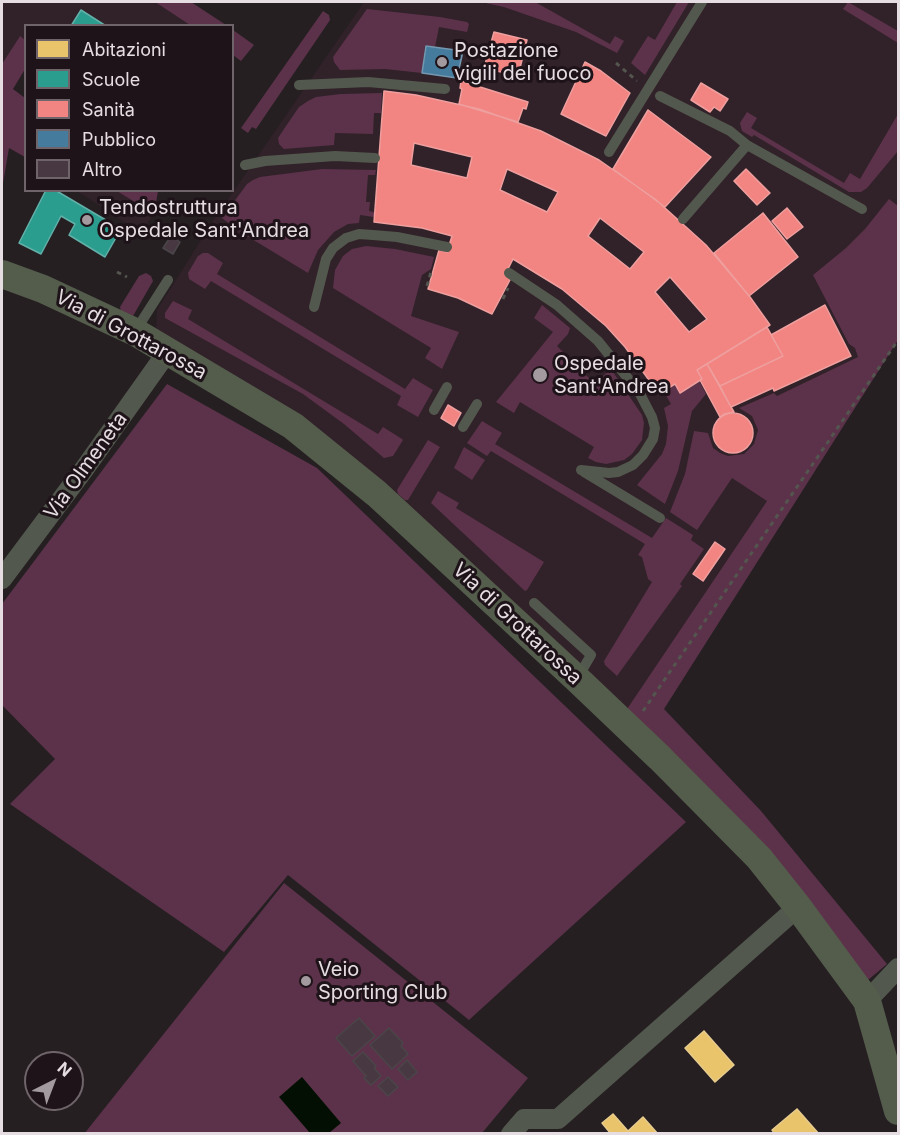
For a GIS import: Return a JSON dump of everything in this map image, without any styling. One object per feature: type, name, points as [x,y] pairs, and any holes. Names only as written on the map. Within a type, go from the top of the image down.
[{"type":"street","name":"Via di Grottarossa","points":[[2,274],[43,289],[135,332],[293,426],[352,472],[577,679],[759,858],[798,907],[867,1001],[898,1111]]},
{"type":"street","name":"Via Olmeneta","points":[[2,579],[168,351]]},
{"type":"street","points":[[511,1134],[524,1119],[558,1119],[798,907]]},
{"type":"street","points":[[867,1001],[898,968]]},
{"type":"lane","points":[[609,152],[702,2]]},
{"type":"lane","points":[[299,85],[368,82],[445,89]]},
{"type":"lane","points":[[660,96],[730,131],[747,145],[862,209]]},
{"type":"lane","points":[[683,219],[747,145]]},
{"type":"lane","points":[[245,165],[265,160],[335,156],[375,158]]},
{"type":"lane","points":[[314,307],[326,259],[333,248],[346,238],[367,234],[397,237],[447,247]]},
{"type":"lane","points":[[509,273],[557,305],[598,341],[639,392],[652,417],[654,428],[653,439],[643,455],[633,465],[618,472],[581,470],[660,518]]},
{"type":"lane","points":[[135,332],[168,280]]},
{"type":"lane","points":[[434,410],[447,387]]},
{"type":"lane","points":[[463,427],[477,404]]},
{"type":"lane","points":[[534,603],[591,655],[577,679]]},
{"type":"path","points":[[616,63],[639,82]]},
{"type":"path","points":[[117,272],[127,277]]},
{"type":"path","points":[[427,285],[431,272]]},
{"type":"path","points":[[630,730],[898,340]]},
{"type":"shaded area","points":[[2,2],[155,2],[188,24],[24,24],[24,40],[19,37],[2,64]]},
{"type":"shaded area","points":[[155,2],[191,2],[224,24],[188,24]]},
{"type":"shaded area","name":"Ospedale Sant'Andrea","points":[[364,2],[898,2],[898,306],[625,712],[428,529],[156,336],[157,310],[234,191]]},
{"type":"shaded area","points":[[481,2],[535,2],[610,44],[615,36],[624,41],[617,53],[576,32],[504,7]]},
{"type":"shaded area","points":[[677,2],[689,2],[645,75],[631,63],[648,36],[655,40]]},
{"type":"shaded area","points":[[848,2],[898,31],[898,43],[843,9]]},
{"type":"shaded area","points":[[367,9],[440,17],[469,24],[467,32],[439,27],[435,47],[425,46],[422,73],[385,69],[340,70],[333,57]]},
{"type":"shaded area","points":[[323,11],[329,15],[330,20],[256,129],[252,127],[248,133],[241,128]]},
{"type":"shaded area","points":[[234,31],[254,45],[241,61],[234,56]]},
{"type":"shaded area","points":[[20,36],[24,39],[24,71],[13,89],[24,97],[24,156],[9,148],[2,189],[2,64]]},
{"type":"shaded area","points":[[382,93],[381,113],[374,113],[373,134],[335,133],[334,145],[284,149],[279,144],[278,138],[299,107],[316,97]]},
{"type":"shaded area","points":[[747,112],[757,118],[751,128],[844,183],[850,173],[860,179],[898,114],[898,151],[867,188],[861,192],[849,192],[754,135],[752,137],[742,131],[740,123]]},
{"type":"shaded area","points":[[322,169],[376,170],[375,175],[368,175],[366,202],[370,202],[369,211],[374,212],[374,217],[360,215],[359,223],[348,224],[334,232],[318,250],[308,273],[242,233],[222,218],[247,184],[253,180],[260,177]]},
{"type":"shaded area","points":[[79,192],[158,192],[154,214],[141,233]]},
{"type":"shaded area","points":[[119,192],[158,192],[154,214]]},
{"type":"shaded area","points":[[889,199],[898,206],[898,340],[664,709],[761,811],[887,964],[868,980],[625,712],[767,501],[732,478],[697,530],[670,512],[685,474],[694,431],[708,433],[713,448],[720,453],[728,456],[744,454],[754,444],[758,430],[752,416],[739,408],[774,393],[777,396],[858,357],[813,275],[865,229]]},
{"type":"shaded area","points":[[366,246],[434,257],[431,269],[422,275],[411,316],[459,332],[442,369],[425,358],[431,348],[333,288],[335,270],[343,256],[352,249]]},
{"type":"shaded area","points":[[208,253],[223,263],[217,274],[405,389],[413,378],[433,390],[418,417],[397,405],[401,396],[211,281],[205,289],[189,279],[188,273],[198,256]]},
{"type":"shaded area","points":[[146,273],[153,281],[133,316],[121,311],[120,307],[139,276]]},
{"type":"shaded area","points":[[173,301],[192,310],[188,319],[378,434],[383,427],[402,439],[393,456],[384,458],[344,424],[303,394],[165,318],[165,313]]},
{"type":"shaded area","points":[[542,305],[570,328],[568,334],[557,346],[594,383],[609,371],[613,372],[642,415],[644,423],[642,440],[632,454],[624,460],[606,464],[596,462],[588,458],[594,447],[520,402],[514,413],[496,402],[553,332],[534,318]]},
{"type":"shaded area","points":[[699,381],[706,394],[692,411],[678,471],[665,504],[637,485],[662,454],[666,444],[668,426],[664,408],[671,404],[664,392],[675,385],[680,393]]},
{"type":"shaded area","points":[[167,384],[317,468],[686,822],[469,1020],[288,875],[224,952],[10,804],[55,759],[2,705],[2,604]]},
{"type":"shaded area","points":[[482,421],[502,433],[495,444],[652,538],[666,518],[693,535],[691,540],[704,549],[680,584],[682,586],[617,676],[605,665],[604,661],[652,582],[648,579],[642,557],[638,555],[645,544],[491,451],[487,456],[467,443]]},
{"type":"shaded area","points":[[428,440],[440,447],[408,500],[405,500],[397,490]]},
{"type":"shaded area","points":[[464,447],[485,460],[472,480],[454,468]]},
{"type":"shaded area","points":[[438,491],[459,503],[456,508],[544,562],[527,590],[525,591],[431,503]]},
{"type":"shaded area","name":"Veio Sporting Club","points":[[284,883],[528,1078],[482,1133],[84,1134]]},
{"type":"shaded area","points":[[302,1077],[341,1123],[329,1133],[310,1133],[279,1097]]},
{"type":"building: Abitazioni","points":[[704,1031],[734,1065],[715,1082],[685,1048]]},
{"type":"building: Abitazioni","points":[[797,1109],[819,1134],[775,1134],[772,1130]]},
{"type":"building: Abitazioni","points":[[613,1114],[628,1131],[643,1117],[658,1134],[611,1134],[602,1123]]},
{"type":"building: Scuole","points":[[81,10],[103,24],[72,24]]},
{"type":"building: Scuole","name":"Tendostruttura Ospedale Sant'Andrea","points":[[45,192],[58,192],[121,229],[105,257],[69,235],[75,224],[61,216],[41,254],[19,243]]},
{"type":"building: Sanità","points":[[494,32],[527,40],[518,76],[484,68]]},
{"type":"building: Sanità","points":[[585,62],[630,93],[606,136],[561,114]]},
{"type":"building: Sanità","points":[[461,81],[528,102],[526,109],[523,108],[518,122],[459,104]]},
{"type":"building: Sanità","points":[[701,83],[728,99],[720,111],[714,107],[710,112],[691,100]]},
{"type":"building: Sanità","name":"Ospedale Sant'Andrea","points":[[384,91],[416,95],[479,109],[541,131],[599,160],[655,199],[706,245],[750,297],[770,325],[697,370],[702,379],[680,393],[675,384],[659,394],[625,347],[606,326],[562,289],[513,259],[505,275],[511,278],[492,314],[458,298],[428,289],[439,250],[447,252],[452,236],[422,228],[374,222]],"holes":[[[414,143],[472,157],[467,178],[411,165]],[[507,169],[558,192],[547,212],[500,190]],[[600,218],[644,252],[630,269],[588,236]],[[670,277],[707,319],[689,332],[655,292]]]},
{"type":"building: Sanità","points":[[648,110],[711,157],[665,207],[613,169]]},
{"type":"building: Sanità","points":[[746,169],[770,193],[757,205],[734,181]]},
{"type":"building: Sanità","points":[[787,208],[803,227],[787,239],[772,221]]},
{"type":"building: Sanità","points":[[763,213],[798,257],[749,296],[714,253]]},
{"type":"building: Sanità","points":[[825,305],[851,356],[774,391],[773,388],[731,407],[720,386],[783,356],[771,335]]},
{"type":"building: Sanità","points":[[767,327],[783,356],[720,386],[707,364]]},
{"type":"building: Sanità","points":[[707,364],[734,412],[720,417],[697,370]]},
{"type":"building: Sanità","points":[[448,405],[461,413],[454,426],[441,418]]},
{"type":"building: Sanità","points":[[733,413],[741,414],[747,419],[752,425],[752,441],[747,447],[741,452],[733,453],[725,452],[719,447],[714,441],[713,433],[714,425],[719,419],[725,414]]},
{"type":"building: Sanità","points":[[715,542],[725,549],[703,581],[693,574]]},
{"type":"building: Pubblico","name":"Postazione vigili del fuoco","points":[[426,46],[463,51],[457,78],[422,73]]},
{"type":"building: Altro","points":[[171,236],[180,242],[173,254],[163,248]]},
{"type":"building: Altro","points":[[359,1018],[375,1036],[352,1056],[336,1038]]},
{"type":"building: Altro","points":[[389,1028],[403,1043],[401,1046],[408,1054],[392,1069],[370,1045]]},
{"type":"building: Altro","points":[[363,1052],[376,1066],[374,1068],[381,1076],[371,1085],[353,1061]]},
{"type":"building: Altro","points":[[407,1060],[417,1072],[408,1080],[398,1069]]},
{"type":"building: Altro","points":[[388,1077],[398,1087],[388,1096],[378,1086]]},
{"type":"place","name":"Postazione vigili del fuoco","points":[[442,62]]},
{"type":"place","name":"Tendostruttura Ospedale Sant'Andrea","points":[[87,220]]},
{"type":"place","name":"Ospedale Sant'Andrea","points":[[540,375]]},
{"type":"place","name":"Veio Sporting Club","points":[[306,981]]}]
